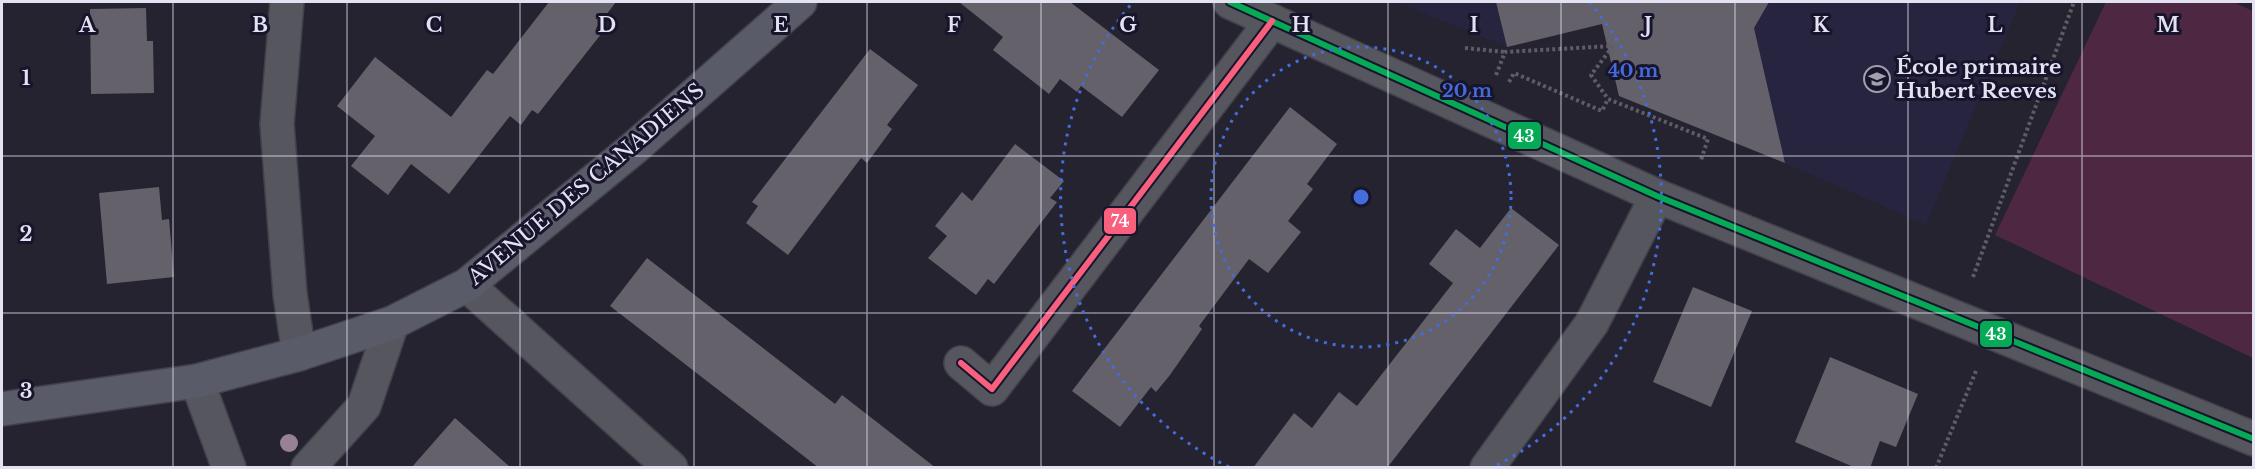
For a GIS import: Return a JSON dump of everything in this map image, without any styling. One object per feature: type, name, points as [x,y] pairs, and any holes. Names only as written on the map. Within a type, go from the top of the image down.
[{"type":"street","points":[[287,2],[277,124],[290,294],[298,354]]},
{"type":"street","name":"AVENUE DES CANADIENS","points":[[2,409],[197,381],[298,354],[392,323],[467,285],[634,148],[800,2]]},
{"type":"street","points":[[1230,2],[1657,196],[2253,439]]},
{"type":"street","points":[[961,363],[992,389],[1272,21]]},
{"type":"street","points":[[1487,468],[1592,323],[1657,196]]},
{"type":"street","points":[[467,285],[671,468]]},
{"type":"street","points":[[308,468],[364,406],[392,323]]},
{"type":"street","points":[[197,381],[229,468]]},
{"type":"path","points":[[1972,282],[2074,2]]},
{"type":"path","points":[[1465,48],[1505,52],[1613,46],[1591,75],[1608,99],[1708,139],[1701,160]]},
{"type":"path","points":[[1496,75],[1505,52]]},
{"type":"path","points":[[1509,83],[1514,73],[1602,111],[1608,99]]},
{"type":"path","points":[[1936,468],[1977,368]]},
{"type":"shaded area","points":[[1396,2],[1496,2],[1507,47]]},
{"type":"shaded area","name":"École primaire Hubert Reeves","points":[[1742,2],[2020,2],[1926,225],[1785,163],[1755,36],[1749,36]]},
{"type":"shaded area","points":[[2106,2],[2233,2],[2253,11],[2253,358],[1995,235]]},
{"type":"building","points":[[549,2],[616,2],[596,28],[602,33],[538,114],[532,110],[521,125],[510,116],[449,194],[411,164],[388,195],[351,166],[375,136],[337,106],[375,57],[451,117],[487,70],[493,74]]},
{"type":"building","points":[[959,2],[1070,2],[1159,70],[1122,117],[1081,86],[1077,92],[1060,79],[1049,94],[993,50],[1003,37]]},
{"type":"building","points":[[1496,2],[1769,2],[1754,28],[1785,163],[1619,96],[1602,24],[1507,47]]},
{"type":"building","points":[[146,8],[147,41],[153,41],[154,93],[91,94],[90,9]]},
{"type":"building","points":[[870,49],[918,85],[887,125],[892,129],[867,163],[861,158],[788,255],[746,223],[758,206],[752,202]]},
{"type":"building","points":[[1290,107],[1337,144],[1307,184],[1313,189],[1288,221],[1301,232],[1268,273],[1249,259],[1199,326],[1202,329],[1170,375],[1156,392],[1151,387],[1120,427],[1072,391]]},
{"type":"building","points":[[1015,144],[1064,181],[1050,198],[1057,202],[994,284],[988,279],[976,295],[928,258],[947,236],[935,226],[962,192],[972,201]]},
{"type":"building","points":[[159,187],[162,220],[169,219],[174,277],[107,284],[99,193]]},
{"type":"building","points":[[1511,208],[1559,245],[1387,468],[1253,468],[1294,413],[1312,428],[1339,392],[1357,406],[1453,283],[1429,264],[1456,229],[1480,248]]},
{"type":"building","points":[[647,258],[835,404],[842,395],[936,468],[819,468],[610,306]]},
{"type":"building","points":[[1693,287],[1752,311],[1711,407],[1653,382]]},
{"type":"building","points":[[1830,357],[1918,394],[1896,447],[1880,441],[1870,468],[1856,468],[1795,442]]},
{"type":"building","points":[[455,418],[511,468],[411,468]]},
{"type":"transit line","name":"43","points":[[1230,2],[1657,196],[2254,439]]},
{"type":"transit line","name":"74","points":[[961,363],[992,389],[1272,21]]},
{"type":"place","name":"École primaire Hubert Reeves","points":[[1877,79]]}]
